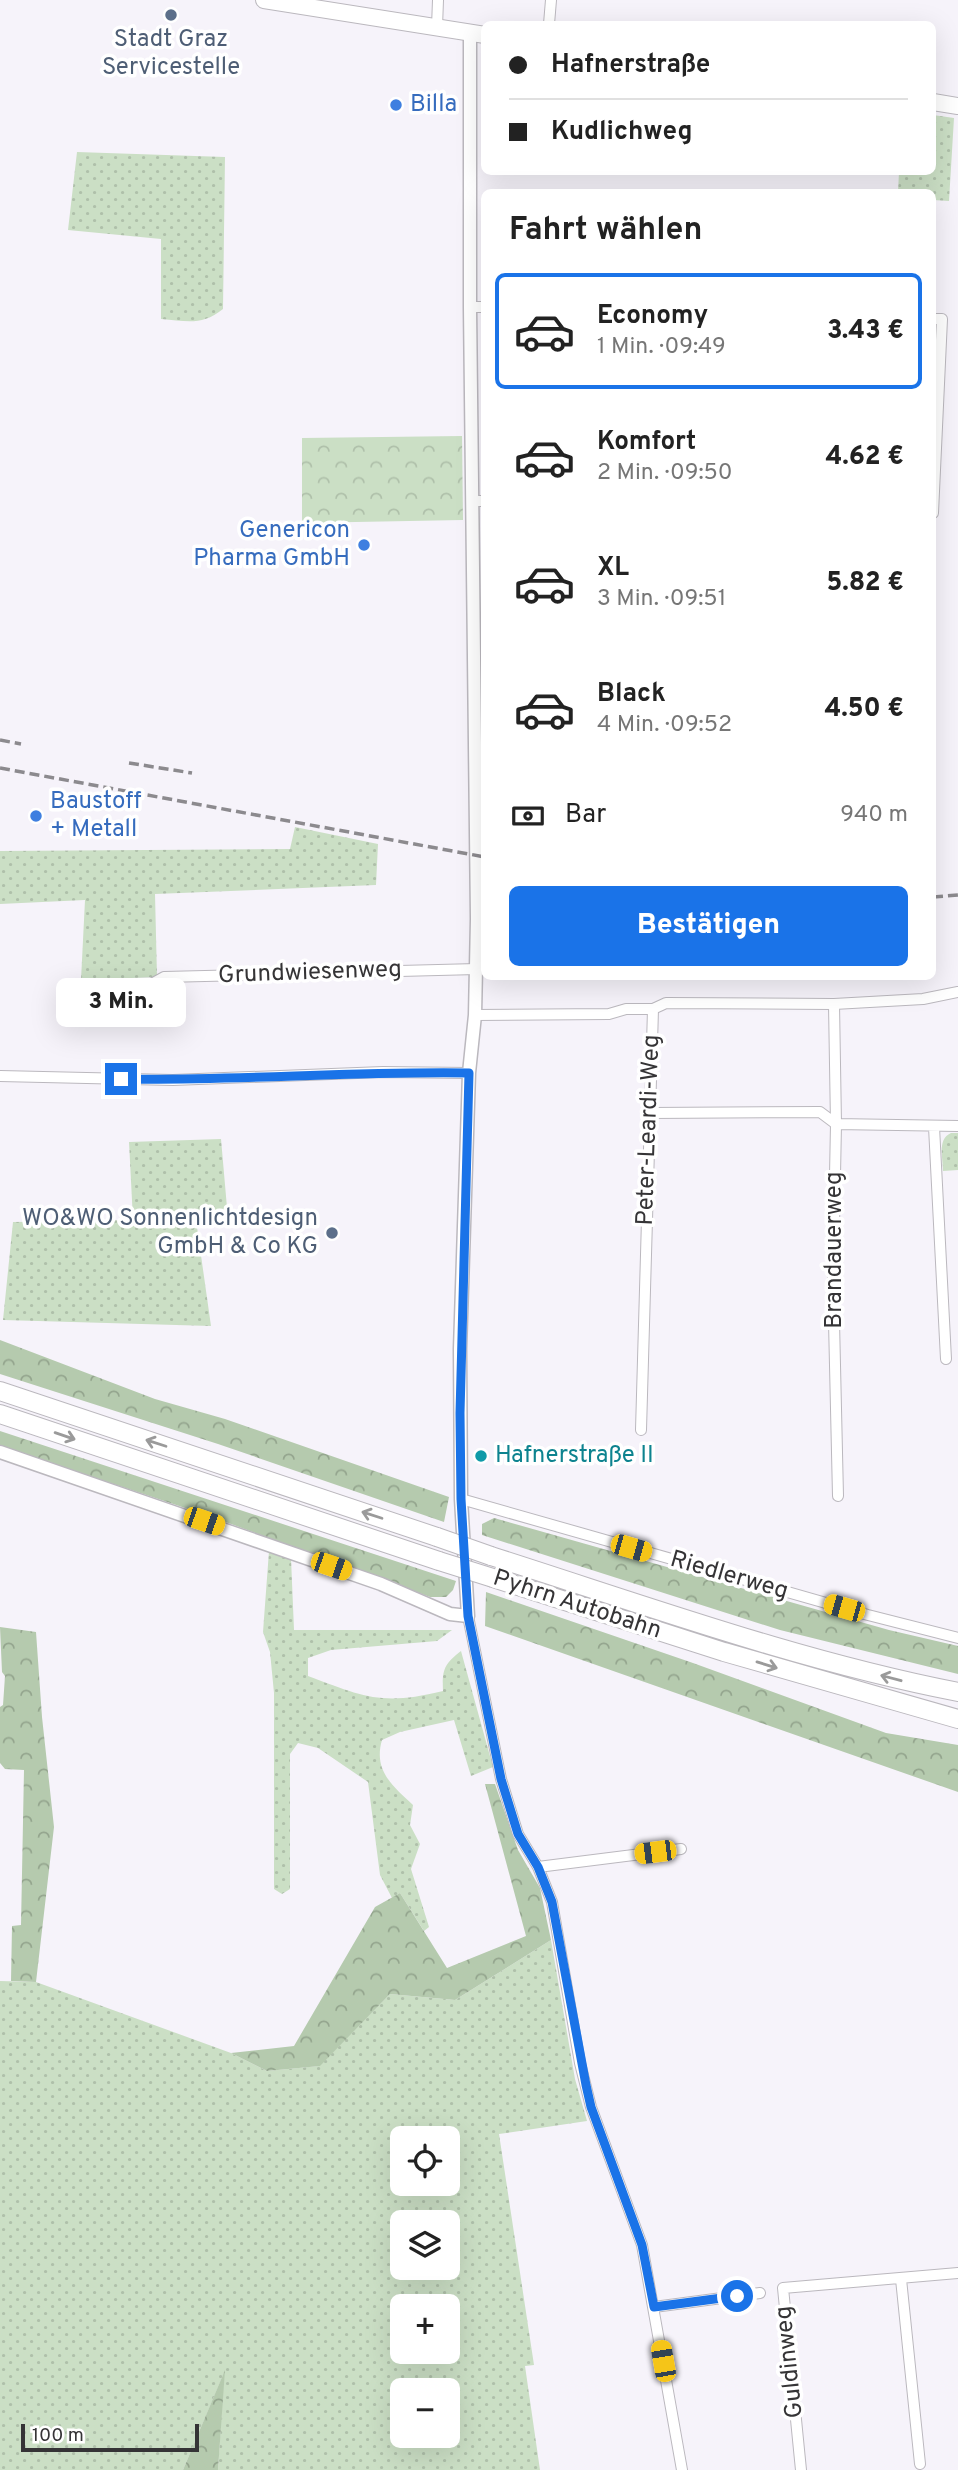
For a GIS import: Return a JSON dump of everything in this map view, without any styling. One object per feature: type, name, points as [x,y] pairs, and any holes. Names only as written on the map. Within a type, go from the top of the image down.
[{"type":"highway","name":"Pyhrn Autobahn","points":[[0,1391],[491,1556],[734,1634],[897,1680],[958,1692]]},
{"type":"highway","name":"Pyhrn Autobahn","points":[[0,1415],[723,1652],[958,1719]]},
{"type":"highway","points":[[913,1707],[958,1712]]},
{"type":"main road","points":[[264,0],[477,34]]},
{"type":"main road","points":[[936,102],[958,106]]},
{"type":"street","points":[[437,27],[439,0]]},
{"type":"street","points":[[549,21],[551,0]]},
{"type":"street","points":[[477,34],[470,307],[478,501],[477,969],[469,1073],[460,1349],[461,1499],[468,1616],[501,1779],[518,1834],[538,1867],[552,1902],[580,2063],[591,2107],[642,2245],[682,2470]]},
{"type":"street","points":[[470,307],[481,307]]},
{"type":"street","points":[[936,318],[942,319],[936,437]]},
{"type":"street","name":"Grundwiesenweg","points":[[146,988],[164,977],[477,969]]},
{"type":"street","points":[[653,1009],[666,1003],[834,1004],[923,999],[958,992]]},
{"type":"street","name":"Brandauerweg","points":[[834,1004],[836,1124],[833,1255],[838,1496]]},
{"type":"street","name":"Peter-Leardi-Weg","points":[[475,1015],[609,1014],[626,1009],[653,1009],[641,1430]]},
{"type":"street","points":[[0,1076],[173,1080],[383,1072],[469,1073]]},
{"type":"street","points":[[651,1112],[820,1112],[836,1124],[958,1126]]},
{"type":"street","points":[[934,1127],[946,1359]]},
{"type":"street","points":[[0,1452],[381,1584],[450,1614],[468,1616]]},
{"type":"street","name":"Riedlerweg","points":[[461,1499],[958,1638]]},
{"type":"street","points":[[538,1867],[681,1849]]},
{"type":"street","name":"Guldinweg","points":[[801,2470],[783,2288],[958,2273]]},
{"type":"street","points":[[901,2279],[920,2464]]},
{"type":"street","points":[[654,2307],[760,2293]]},
{"type":"green space","points":[[936,115],[954,118],[949,201],[936,200],[936,189],[898,189],[899,175],[936,175]]},
{"type":"green space","points":[[77,152],[225,157],[223,309],[201,320],[161,319],[161,239],[68,230]]},
{"type":"green space","points":[[462,436],[463,520],[302,523],[302,438]]},
{"type":"green space","points":[[295,827],[378,844],[376,885],[155,894],[157,977],[81,980],[85,900],[0,904],[0,851],[290,849]]},
{"type":"green space","points":[[951,1133],[958,1133],[958,1170],[943,1171],[942,1144]]},
{"type":"green space","points":[[221,1139],[228,1219],[196,1220],[211,1326],[3,1320],[13,1222],[133,1220],[129,1142]]},
{"type":"green space","points":[[0,1340],[155,1399],[225,1419],[449,1497],[444,1522],[218,1444],[0,1374]]},
{"type":"green space","points":[[0,1431],[456,1581],[453,1590],[446,1597],[430,1597],[212,1517],[0,1446]]},
{"type":"green space","points":[[494,1518],[889,1630],[958,1646],[958,1674],[780,1630],[482,1535],[482,1524]]},
{"type":"green space","points":[[269,1551],[291,1558],[294,1630],[452,1630],[437,1641],[331,1650],[308,1658],[308,1676],[374,1697],[422,1696],[443,1691],[445,1668],[461,1651],[493,1767],[471,1776],[454,1720],[400,1732],[382,1740],[380,1751],[380,1761],[387,1777],[413,1805],[410,1825],[420,1844],[411,1869],[429,1927],[424,1931],[400,1893],[392,1898],[380,1875],[368,1782],[318,1748],[298,1743],[290,1754],[290,1889],[282,1894],[274,1889],[274,1693],[270,1652],[263,1632]]},
{"type":"green space","points":[[486,1592],[886,1733],[958,1745],[958,1792],[485,1626]]},
{"type":"green space","points":[[0,1627],[36,1632],[54,1827],[36,1982],[11,1981],[12,1926],[21,1925],[24,1770],[5,1769],[0,1763],[0,1707],[3,1705],[5,1676],[2,1672]]},
{"type":"green space","points":[[485,1784],[495,1784],[518,1850],[540,1888],[551,1940],[455,2000],[390,1994],[320,2066],[267,2071],[231,2053],[294,2046],[375,1907],[400,1893],[447,1968],[526,1936]]},
{"type":"green space","points":[[551,1940],[575,2079],[587,2121],[499,2134],[534,2365],[525,2366],[540,2470],[218,2470],[224,2373],[183,2470],[0,2470],[0,1981],[36,1982],[231,2053],[267,2071],[319,2066],[390,1994],[455,2000]]},
{"type":"green space","points":[[225,2370],[218,2470],[183,2470],[188,2458]]},
{"type":"railway","points":[[0,740],[21,744]]},
{"type":"railway","points":[[129,763],[192,773]]},
{"type":"railway","points":[[0,768],[481,856]]},
{"type":"railway","points":[[936,897],[958,895]]},
{"type":"place","name":"Stadt Graz Servicestelle","points":[[171,15]]},
{"type":"place","name":"Billa","points":[[396,105]]},
{"type":"place","name":"Genericon Pharma GmbH","points":[[364,545]]},
{"type":"place","name":"Baustoff + Metall","points":[[36,816]]},
{"type":"place","name":"WO&WO Sonnenlichtdesign GmbH & Co KG","points":[[332,1233]]},
{"type":"place","name":"Hafnerstraße II","points":[[481,1456]]},
{"type":"route","points":[[121,1079],[173,1080],[383,1072],[469,1073],[460,1349],[461,1499],[468,1616],[501,1779],[518,1834],[538,1867],[552,1902],[580,2063],[591,2107],[631,2209],[642,2245],[654,2307],[737,2296]]}]
